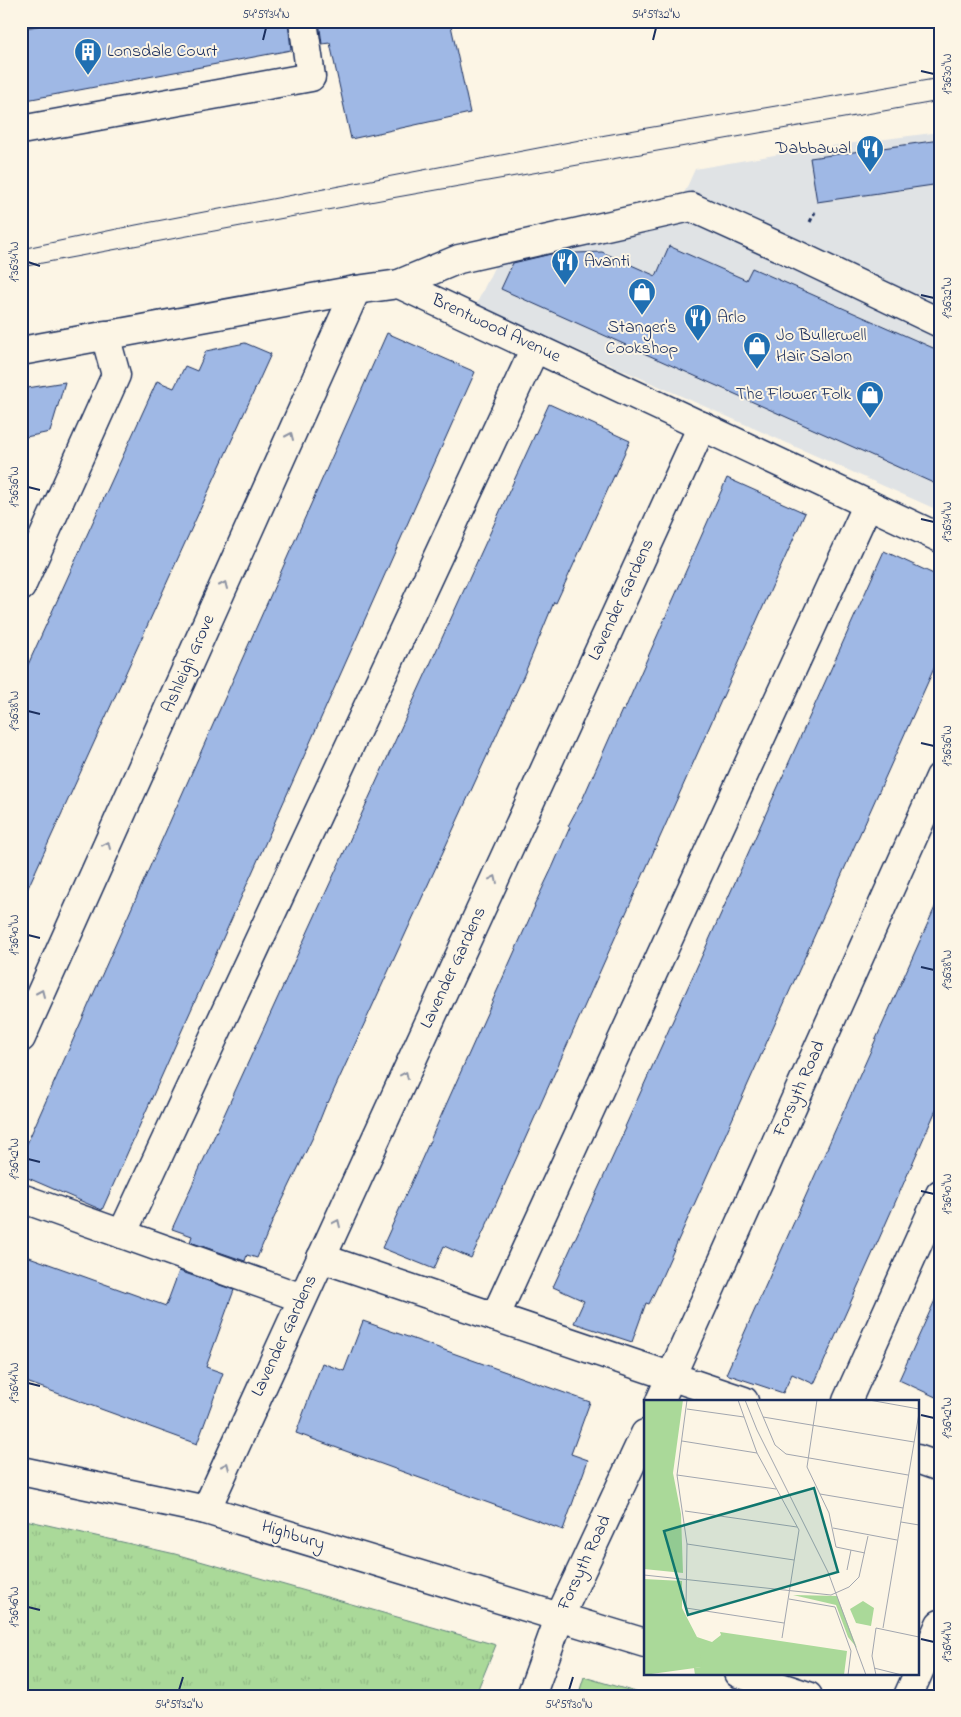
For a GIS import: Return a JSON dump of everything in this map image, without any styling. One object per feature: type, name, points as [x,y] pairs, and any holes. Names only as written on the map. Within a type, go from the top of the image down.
[{"type":"street","points":[[21,130],[311,77],[303,21]]},
{"type":"street","points":[[21,351],[356,290],[400,284],[459,260],[691,207],[940,323]]},
{"type":"street","name":"Brentwood Avenue","points":[[400,284],[940,538]]},
{"type":"street","name":"Ashleigh Grove","points":[[21,1038],[356,290]]},
{"type":"street","points":[[21,587],[116,375],[105,335]]},
{"type":"street","points":[[122,1234],[535,348]]},
{"type":"street","name":"Lavender Gardens","points":[[206,1510],[702,426]]},
{"type":"street","points":[[495,1317],[868,504]]},
{"type":"street","name":"Forsyth Road","points":[[660,1400],[940,777]]},
{"type":"street","points":[[847,1400],[940,1194]]},
{"type":"street","points":[[21,1198],[302,1298]]},
{"type":"street","points":[[321,1258],[741,1400]]},
{"type":"street","name":"Forsyth Road","points":[[531,1696],[560,1616],[644,1436]]},
{"type":"street","points":[[918,1459],[940,1467]]},
{"type":"street","name":"Highbury","points":[[21,1472],[206,1510],[644,1643]]},
{"type":"street","points":[[918,1674],[940,1624]]},
{"type":"street","points":[[741,1674],[808,1696]]},
{"type":"street","points":[[908,1696],[918,1674]]},
{"type":"shaded area","points":[[940,132],[940,511],[476,305],[498,259],[669,227],[695,169],[808,149]]},
{"type":"green space","points":[[21,1519],[175,1554],[496,1645],[475,1696],[21,1696]]},
{"type":"green space","points":[[584,1677],[649,1696],[578,1696]]},
{"type":"building","name":"Lonsdale Court","points":[[63,21],[288,21],[291,50],[21,101],[21,29]]},
{"type":"building","points":[[319,21],[450,21],[470,113],[351,139],[330,43],[322,44]]},
{"type":"building","points":[[940,140],[940,184],[817,202],[810,158]]},
{"type":"building","points":[[669,246],[746,280],[752,268],[940,351],[940,486],[501,289],[513,263],[551,254],[602,252],[656,276]]},
{"type":"building","points":[[387,333],[475,372],[102,1210],[21,1175],[21,1157]]},
{"type":"building","points":[[245,343],[271,354],[21,903],[21,680],[157,381],[174,388],[185,366],[197,371],[206,351]]},
{"type":"building","points":[[65,382],[50,432],[21,438],[21,389]]},
{"type":"building","points":[[549,404],[630,441],[556,603],[554,602],[524,675],[257,1258],[247,1255],[245,1261],[190,1242],[192,1236],[172,1229]]},
{"type":"building","points":[[727,478],[805,513],[487,1224],[471,1258],[444,1246],[434,1269],[382,1248],[553,866],[570,827],[568,826],[583,798],[622,710],[624,711]]},
{"type":"building","points":[[884,551],[940,577],[940,655],[659,1283],[649,1304],[646,1303],[632,1342],[574,1323],[584,1301],[553,1287]]},
{"type":"building","points":[[940,896],[940,1101],[875,1248],[814,1384],[792,1374],[783,1393],[726,1374]]},
{"type":"building","points":[[21,1254],[166,1306],[179,1271],[234,1290],[206,1367],[223,1373],[197,1444],[21,1380]]},
{"type":"building","points":[[940,1289],[940,1399],[899,1380]]},
{"type":"building","points":[[363,1321],[590,1402],[571,1454],[588,1460],[563,1530],[296,1433],[322,1363],[344,1371]]},
{"type":"tram line","points":[[21,249],[136,225],[606,135],[940,78]]},
{"type":"tram line","points":[[21,267],[386,199],[940,101]]},
{"type":"place","name":"Lonsdale Court","points":[[88,76]]},
{"type":"place","name":"Dabbawal","points":[[870,173]]},
{"type":"place","name":"Avanti","points":[[565,286]]},
{"type":"place","name":"Stanger's Cookshop","points":[[642,316]]},
{"type":"place","name":"Arlo","points":[[698,342]]},
{"type":"place","name":"Jo Bullerwell Hair Salon","points":[[757,370]]},
{"type":"place","name":"The Flower Folk","points":[[870,419]]}]
